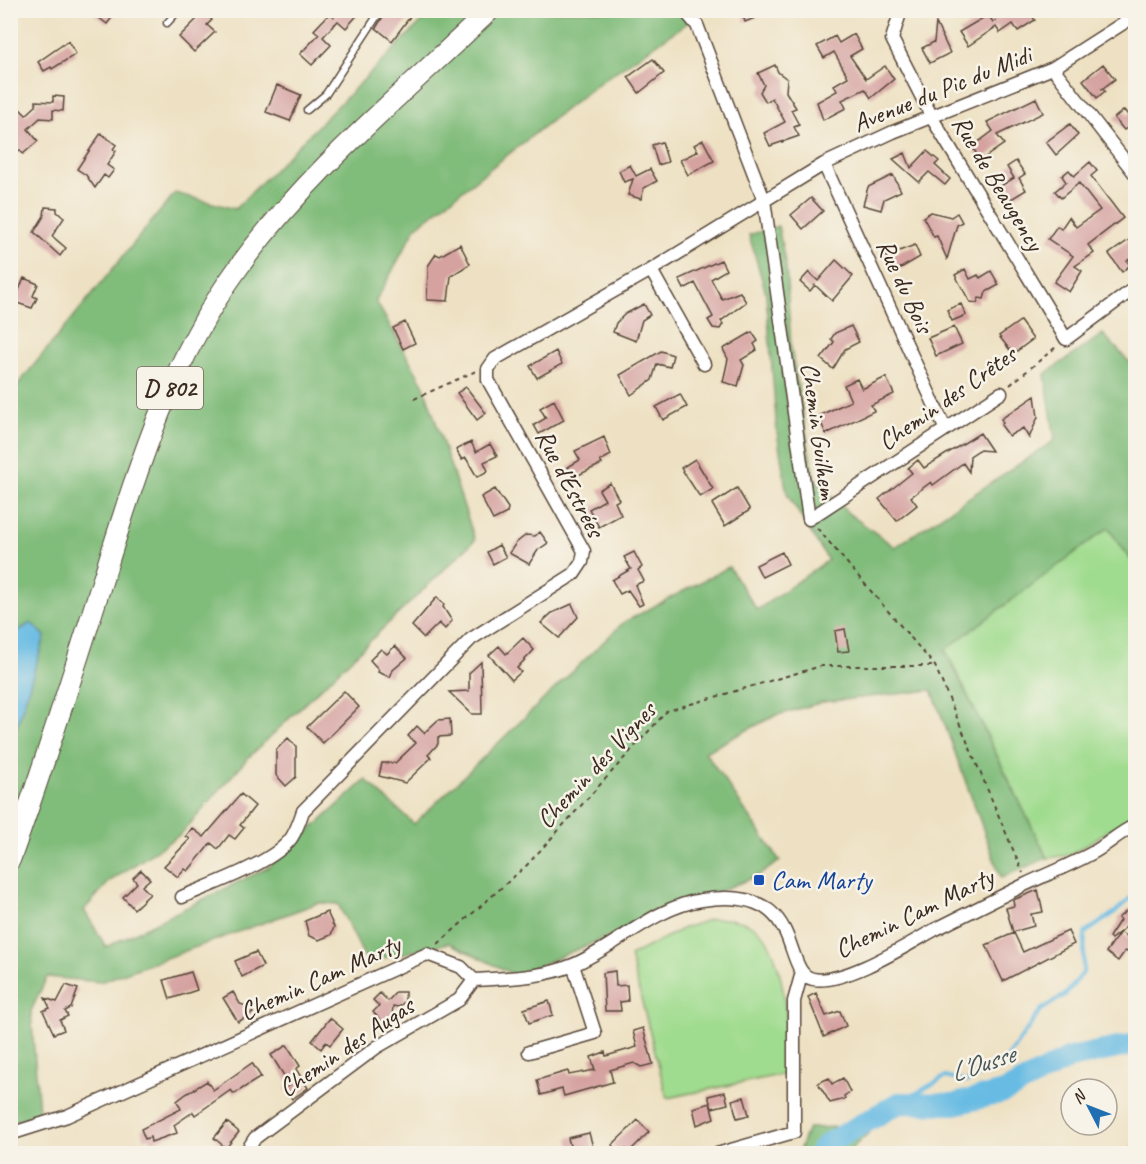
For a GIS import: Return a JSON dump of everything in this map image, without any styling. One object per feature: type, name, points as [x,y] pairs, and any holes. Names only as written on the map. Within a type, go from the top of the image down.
[{"type":"main road","name":"D 802","points":[[10,860],[42,771],[140,467],[165,398],[195,333],[237,269],[280,213],[382,109],[490,10]]},
{"type":"street","name":"Chemin Guilhem","points":[[684,10],[697,25],[764,200],[809,519]]},
{"type":"street","name":"Rue de Beaugency","points":[[900,13],[892,39],[931,116],[1066,339]]},
{"type":"street","name":"Avenue du Pic du Midi","points":[[764,200],[824,164],[931,116],[1053,68],[1136,15]]},
{"type":"street","points":[[1053,68],[1136,175]]},
{"type":"street","name":"Rue du Bois","points":[[824,164],[945,428]]},
{"type":"street","points":[[488,369],[495,359],[651,270],[764,200]]},
{"type":"street","points":[[651,270],[704,364]]},
{"type":"street","points":[[1066,339],[1136,287]]},
{"type":"street","name":"Rue d’Estrées","points":[[182,897],[250,868],[283,847],[292,838],[303,811],[471,639],[574,574],[582,562],[584,551],[488,380],[488,369]]},
{"type":"street","name":"Chemin des Crêtes","points":[[809,519],[1001,393]]},
{"type":"street","name":"Chemin Cam Marty","points":[[802,972],[812,979],[831,978],[876,963],[1027,884],[1095,852],[1136,825]]},
{"type":"street","points":[[474,980],[534,976],[573,965],[662,915],[693,902],[725,898],[755,902],[773,912],[788,935],[802,972],[794,1001],[794,1132],[717,1154]]},
{"type":"street","name":"Chemin Cam Marty","points":[[10,1134],[67,1116],[427,954],[461,968],[474,980]]},
{"type":"street","points":[[529,1052],[595,1034],[573,965]]},
{"type":"street","name":"Chemin des Augas","points":[[245,1154],[255,1138],[377,1047],[459,1000],[474,980]]},
{"type":"street","points":[[1133,1154],[1136,1149]]},
{"type":"lane","points":[[167,23],[179,10]]},
{"type":"lane","points":[[307,110],[326,94],[381,10]]},
{"type":"path","name":"Chemin des Crêtes","points":[[1001,393],[1066,339]]},
{"type":"path","points":[[414,399],[473,372],[488,369]]},
{"type":"path","name":"Chemin Guilhem","points":[[809,519],[935,666],[1027,884]]},
{"type":"path","name":"Chemin des Vignes","points":[[427,954],[527,865],[667,711],[820,666],[935,666]]},
{"type":"green space","points":[[432,11],[705,11],[599,83],[416,227],[376,301],[424,386],[475,540],[246,760],[181,834],[110,881],[84,910],[106,947],[269,867],[366,780],[414,824],[624,622],[729,567],[757,610],[828,560],[787,494],[777,432],[766,293],[749,235],[778,226],[786,267],[791,348],[814,477],[848,513],[895,547],[1055,440],[1045,374],[1103,334],[1135,368],[1135,565],[1108,528],[945,650],[1047,858],[1001,878],[932,690],[823,702],[774,716],[705,752],[780,861],[759,875],[515,975],[449,943],[367,962],[338,904],[318,903],[100,982],[47,977],[31,1011],[39,1112],[11,1123],[11,393],[175,193],[235,209]]},
{"type":"green space","points":[[1108,527],[1135,565],[1135,814],[1070,855],[1047,858],[945,649]]},
{"type":"green space","points":[[711,919],[740,921],[756,928],[766,939],[774,954],[786,1013],[786,1066],[784,1074],[667,1098],[630,956],[684,928]]},
{"type":"green space","points":[[876,1126],[847,1153],[798,1153],[808,1128]]},
{"type":"water","points":[[31,623],[45,636],[11,745],[11,635]]},
{"type":"building","points":[[89,10],[118,10],[107,24]]},
{"type":"building","points":[[340,10],[362,10],[346,28],[338,21],[330,29],[323,37],[331,45],[312,65],[300,54],[319,34],[314,30],[330,13],[334,17]]},
{"type":"building","points":[[387,10],[415,10],[392,41],[376,28]]},
{"type":"building","points":[[741,10],[772,10],[772,11],[745,22]]},
{"type":"building","points":[[1011,10],[1028,10],[1035,20],[1018,31],[1013,24],[1000,33],[996,27],[968,46],[959,32],[988,15],[993,22]]},
{"type":"building","points":[[204,12],[212,20],[207,25],[215,32],[194,52],[179,37]]},
{"type":"building","points":[[936,23],[950,53],[930,63],[922,48],[934,42]]},
{"type":"building","points":[[854,34],[862,49],[850,56],[866,79],[885,66],[894,79],[871,98],[865,89],[842,100],[846,108],[823,120],[817,102],[837,91],[834,85],[848,77],[834,52],[824,58],[817,46],[835,36],[839,43]]},
{"type":"building","points":[[68,41],[76,54],[52,69],[51,67],[44,71],[38,62]]},
{"type":"building","points":[[653,59],[664,73],[639,93],[628,77]]},
{"type":"building","points":[[1103,64],[1115,79],[1102,89],[1105,91],[1097,98],[1083,80]]},
{"type":"building","points":[[775,65],[778,72],[787,79],[786,92],[796,108],[791,110],[799,125],[794,127],[799,136],[770,146],[764,133],[785,122],[772,98],[766,102],[760,92],[764,85],[758,73]]},
{"type":"building","points":[[277,85],[301,95],[290,121],[266,112]]},
{"type":"building","points":[[53,96],[64,97],[63,111],[53,110],[53,119],[40,118],[28,129],[38,141],[23,154],[20,150],[16,154],[10,147],[10,117],[20,109],[26,115],[36,106],[36,101],[53,102]]},
{"type":"building","points":[[1036,98],[1043,113],[997,135],[1004,144],[981,160],[972,147],[993,131],[987,122]]},
{"type":"building","points":[[1124,110],[1128,115],[1136,110],[1136,139],[1114,118]]},
{"type":"building","points":[[1070,124],[1078,135],[1056,155],[1046,142]]},
{"type":"building","points":[[101,133],[116,145],[113,149],[116,151],[107,165],[114,170],[108,178],[104,175],[95,188],[86,175],[77,169]]},
{"type":"building","points":[[703,140],[714,161],[688,175],[680,160],[698,151],[694,145]]},
{"type":"building","points":[[662,142],[668,162],[658,165],[652,145]]},
{"type":"building","points":[[927,151],[939,161],[935,165],[950,179],[945,185],[929,172],[919,182],[893,159],[905,153],[911,168]]},
{"type":"building","points":[[1016,161],[1025,174],[1019,178],[1026,190],[1008,201],[999,187],[1014,178],[1007,167]]},
{"type":"building","points":[[1090,162],[1097,171],[1091,176],[1123,218],[1088,245],[1094,253],[1075,266],[1082,271],[1069,292],[1054,282],[1073,256],[1048,239],[1057,226],[1061,229],[1069,217],[1076,227],[1100,210],[1079,183],[1061,198],[1055,191],[1066,182],[1062,176],[1069,170],[1074,176]]},
{"type":"building","points":[[630,165],[636,176],[650,169],[657,181],[644,188],[641,199],[628,195],[633,179],[624,182],[619,171]]},
{"type":"building","points":[[893,175],[901,191],[884,199],[881,210],[863,205],[868,187]]},
{"type":"building","points":[[811,198],[823,211],[803,229],[791,215]]},
{"type":"building","points":[[45,207],[57,208],[57,212],[64,218],[52,236],[66,248],[60,256],[34,232],[44,216]]},
{"type":"building","points":[[931,212],[951,217],[957,213],[962,222],[957,225],[947,259],[937,236],[934,237],[923,217]]},
{"type":"building","points":[[1129,240],[1136,249],[1136,254],[1127,261],[1130,265],[1122,272],[1109,254]]},
{"type":"building","points":[[460,244],[470,264],[451,276],[448,301],[427,300],[428,266],[436,254],[440,256]]},
{"type":"building","points":[[915,245],[920,257],[894,272],[886,256]]},
{"type":"building","points":[[721,260],[726,270],[711,279],[722,299],[740,292],[746,302],[721,321],[723,324],[720,329],[713,328],[708,320],[713,317],[695,283],[684,289],[679,279]]},
{"type":"building","points":[[836,260],[853,276],[832,301],[815,285],[810,291],[800,282],[809,272],[818,281]]},
{"type":"building","points":[[965,269],[970,279],[978,275],[980,278],[991,271],[999,285],[986,292],[984,299],[979,298],[977,303],[970,302],[955,275]]},
{"type":"building","points":[[24,278],[38,284],[33,296],[37,298],[32,308],[14,302]]},
{"type":"building","points":[[644,304],[650,315],[642,320],[636,341],[613,332],[616,323],[625,314]]},
{"type":"building","points":[[961,304],[966,315],[952,321],[947,310]]},
{"type":"building","points":[[1020,321],[1033,339],[1013,354],[999,336]]},
{"type":"building","points":[[405,322],[415,343],[403,349],[393,328]]},
{"type":"building","points":[[851,326],[859,342],[845,349],[833,369],[821,359],[834,342],[831,339],[835,333]]},
{"type":"building","points":[[954,327],[962,344],[936,356],[928,338]]},
{"type":"building","points":[[752,332],[758,341],[754,344],[757,350],[741,360],[744,365],[738,386],[723,382],[728,359],[723,349]]},
{"type":"building","points":[[556,351],[562,364],[537,378],[530,366]]},
{"type":"building","points":[[661,351],[673,355],[670,367],[657,364],[652,380],[631,395],[620,375]]},
{"type":"building","points":[[886,377],[894,394],[871,405],[874,411],[826,434],[818,416],[851,401],[844,385],[857,379],[862,389]]},
{"type":"building","points":[[466,387],[486,413],[477,420],[457,393]]},
{"type":"building","points":[[680,394],[687,407],[663,420],[656,407]]},
{"type":"building","points":[[1035,396],[1038,417],[1029,438],[1023,428],[1009,436],[1001,425],[1003,423],[1001,419]]},
{"type":"building","points":[[554,400],[564,420],[539,434],[534,425],[546,418],[540,408]]},
{"type":"building","points":[[980,433],[992,451],[979,450],[970,456],[969,472],[963,463],[933,485],[931,482],[911,497],[917,505],[897,521],[879,499],[912,473],[908,468],[918,460],[924,468]]},
{"type":"building","points":[[604,437],[611,455],[600,461],[602,464],[574,477],[568,467],[580,460],[575,451]]},
{"type":"building","points":[[471,442],[476,452],[490,444],[497,456],[484,462],[488,471],[477,477],[466,458],[462,460],[456,450]]},
{"type":"building","points":[[695,459],[713,489],[700,497],[681,468]]},
{"type":"building","points":[[610,483],[619,500],[615,502],[621,515],[599,527],[589,509],[605,500],[599,490]]},
{"type":"building","points":[[737,488],[750,510],[725,526],[712,504]]},
{"type":"building","points":[[495,489],[508,508],[507,513],[493,520],[481,497]]},
{"type":"building","points":[[540,532],[548,543],[538,550],[529,564],[509,553],[526,535],[535,536]]},
{"type":"building","points":[[499,545],[506,557],[493,564],[487,552]]},
{"type":"building","points":[[634,552],[642,567],[638,570],[644,581],[635,585],[643,604],[639,606],[628,590],[620,594],[612,580],[631,569],[624,557]]},
{"type":"building","points":[[782,552],[788,564],[762,577],[756,565]]},
{"type":"building","points":[[437,597],[452,621],[445,629],[439,623],[424,638],[412,626]]},
{"type":"building","points":[[572,604],[578,617],[559,638],[541,623],[552,613]]},
{"type":"building","points":[[845,629],[849,651],[838,652],[835,631]]},
{"type":"building","points":[[523,638],[534,650],[517,668],[521,672],[512,680],[489,655],[499,646],[506,654]]},
{"type":"building","points":[[395,646],[407,658],[393,670],[390,677],[378,672],[379,670],[370,660],[381,649],[387,654]]},
{"type":"building","points":[[481,662],[482,714],[472,714],[449,692],[469,691],[469,673]]},
{"type":"building","points":[[344,691],[359,707],[323,743],[307,727]]},
{"type":"building","points":[[450,719],[451,736],[438,737],[438,744],[428,755],[431,758],[405,783],[379,776],[382,763],[395,763],[416,743],[408,736],[417,726],[424,733],[438,720]]},
{"type":"building","points":[[288,738],[296,746],[296,777],[286,786],[276,775],[276,750]]},
{"type":"building","points":[[241,794],[255,806],[240,825],[244,828],[235,839],[229,835],[218,849],[211,843],[188,871],[185,869],[178,877],[164,866],[190,839],[186,836],[192,828],[204,837]]},
{"type":"building","points":[[141,870],[150,879],[142,886],[150,894],[134,909],[123,897],[137,883],[133,878]]},
{"type":"building","points":[[1038,890],[1043,912],[1031,914],[1034,926],[1013,932],[1006,908],[1014,906],[1013,900]]},
{"type":"building","points":[[1130,908],[1136,914],[1136,919],[1111,939],[1109,937],[1120,920],[1118,918]]},
{"type":"building","points":[[327,912],[334,927],[331,935],[319,940],[309,936],[305,921]]},
{"type":"building","points":[[1068,931],[1074,944],[1003,981],[986,945],[1014,933],[1023,952]]},
{"type":"building","points":[[1120,932],[1136,943],[1136,946],[1130,953],[1125,951],[1118,961],[1106,952]]},
{"type":"building","points":[[256,952],[263,966],[242,977],[235,961]]},
{"type":"building","points":[[615,971],[616,986],[627,985],[628,1001],[620,1002],[621,1011],[605,1011],[603,973]]},
{"type":"building","points":[[191,972],[197,990],[170,999],[164,980]]},
{"type":"building","points":[[66,985],[78,989],[71,1008],[65,1011],[68,1016],[60,1020],[64,1030],[54,1034],[43,1011],[50,1008],[45,998],[57,1002]]},
{"type":"building","points":[[233,992],[240,1004],[249,1007],[253,1013],[238,1022],[223,998]]},
{"type":"building","points":[[396,992],[405,992],[405,1001],[399,1007],[393,1006],[392,1016],[384,1024],[373,1012],[379,1006],[373,1000],[380,993],[388,1001]]},
{"type":"building","points":[[816,993],[826,1016],[840,1011],[846,1026],[824,1037],[808,997]]},
{"type":"building","points":[[549,1001],[553,1015],[529,1023],[524,1009]]},
{"type":"building","points":[[330,1018],[343,1029],[330,1045],[326,1042],[321,1049],[312,1041]]},
{"type":"building","points":[[643,1028],[653,1064],[641,1067],[634,1063],[610,1070],[613,1082],[564,1096],[562,1089],[541,1095],[537,1080],[568,1071],[569,1075],[595,1070],[591,1057],[605,1052],[606,1056],[637,1047],[633,1031]]},
{"type":"building","points":[[287,1045],[300,1066],[296,1069],[308,1088],[292,1099],[285,1088],[290,1085],[271,1055]]},
{"type":"building","points":[[252,1063],[261,1077],[234,1094],[231,1090],[195,1115],[193,1112],[174,1125],[177,1133],[151,1142],[150,1137],[145,1139],[141,1129],[181,1109],[177,1101],[186,1094],[207,1081],[213,1090]]},
{"type":"building","points":[[829,1078],[832,1084],[843,1078],[850,1092],[844,1096],[845,1099],[830,1103],[818,1083]]},
{"type":"building","points":[[725,1092],[728,1104],[712,1108],[708,1096]]},
{"type":"building","points":[[744,1097],[749,1115],[737,1118],[732,1100]]},
{"type":"building","points":[[710,1103],[714,1118],[697,1125],[693,1108]]},
{"type":"building","points":[[638,1120],[649,1132],[629,1152],[626,1149],[620,1154],[612,1145]]},
{"type":"building","points":[[227,1122],[239,1132],[226,1148],[214,1138]]},
{"type":"building","points":[[589,1133],[595,1154],[572,1154],[568,1138]]},
{"type":"waterway","points":[[899,1103],[945,1077],[966,1082],[1003,1064],[1041,1010],[1065,995],[1083,973],[1085,933],[1114,913],[1136,893]]},
{"type":"waterway","name":"L'Ousse","points":[[818,1154],[827,1144],[899,1103],[955,1104],[1004,1092],[1070,1058],[1136,1044]]},
{"type":"place","name":"Cam Marty","points":[[759,880]]}]
